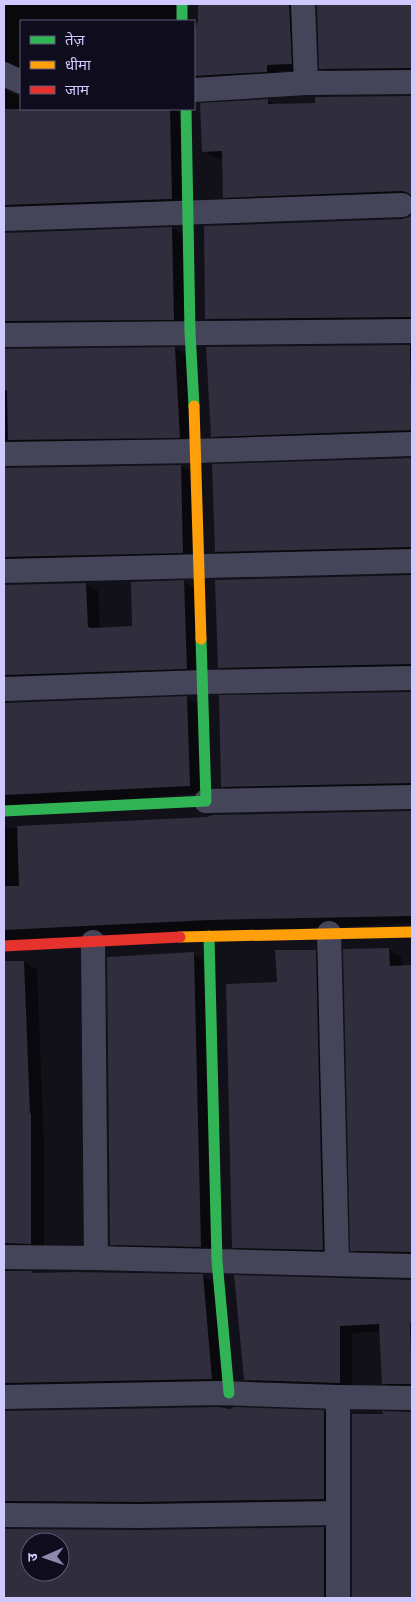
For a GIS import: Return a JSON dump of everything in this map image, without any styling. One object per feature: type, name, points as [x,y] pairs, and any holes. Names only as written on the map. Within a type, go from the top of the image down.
[{"type":"street","points":[[182,4],[182,20]]},
{"type":"street","points":[[303,4],[306,83]]},
{"type":"street","points":[[4,74],[20,82]]},
{"type":"street","points":[[195,90],[306,83],[412,82]]},
{"type":"street","points":[[186,110],[190,332],[196,451],[206,801]]},
{"type":"street","points":[[4,219],[402,205]]},
{"type":"street","points":[[4,335],[412,331]]},
{"type":"street","points":[[4,454],[196,451],[412,444]]},
{"type":"street","points":[[4,571],[412,561]]},
{"type":"street","points":[[4,689],[202,682],[412,678]]},
{"type":"street","points":[[4,811],[206,801],[412,798]]},
{"type":"street","points":[[4,946],[209,936],[412,932]]},
{"type":"street","points":[[329,933],[337,1264]]},
{"type":"street","points":[[209,936],[217,1261],[229,1393]]},
{"type":"street","points":[[93,942],[96,1258]]},
{"type":"street","points":[[4,1257],[412,1266]]},
{"type":"street","points":[[4,1397],[229,1393],[412,1398]]},
{"type":"street","points":[[338,1397],[338,1598]]},
{"type":"street","points":[[4,1515],[338,1514]]},
{"type":"building","points":[[198,4],[289,4],[292,64],[267,65],[267,72],[195,76],[195,28],[198,21]]},
{"type":"building","points":[[317,4],[412,4],[412,68],[319,69]]},
{"type":"building","points":[[412,96],[412,196],[402,191],[223,198],[222,151],[202,152],[200,103],[268,99],[268,104],[315,103],[315,97]]},
{"type":"building","points":[[4,109],[170,110],[172,199],[4,205]]},
{"type":"building","points":[[412,214],[412,317],[205,319],[204,226],[402,219]]},
{"type":"building","points":[[172,227],[174,320],[4,321],[4,233]]},
{"type":"building","points":[[410,345],[412,430],[211,437],[206,347]]},
{"type":"building","points":[[175,347],[180,438],[8,440],[7,390],[4,390],[4,349]]},
{"type":"building","points":[[412,458],[412,547],[215,552],[212,464]]},
{"type":"building","points":[[181,465],[183,553],[4,557],[4,468]]},
{"type":"building","points":[[412,575],[412,664],[218,668],[215,580]]},
{"type":"building","points":[[184,580],[187,669],[4,675],[4,585],[86,583],[88,627],[92,628],[132,626],[131,582]]},
{"type":"building","points":[[412,692],[412,783],[221,787],[219,695]]},
{"type":"building","points":[[187,696],[190,786],[4,795],[4,703]]},
{"type":"building","points":[[412,811],[412,916],[209,920],[4,930],[4,886],[19,886],[17,826],[207,817],[213,815]]},
{"type":"building","points":[[389,948],[390,966],[412,965],[412,1252],[350,1251],[343,949]]},
{"type":"building","points":[[275,950],[316,950],[323,1250],[232,1248],[226,984],[277,982]]},
{"type":"building","points":[[194,952],[201,1247],[110,1245],[107,957]]},
{"type":"building","points":[[4,961],[24,961],[31,1113],[31,1244],[4,1243]]},
{"type":"building","points":[[4,1271],[32,1271],[33,1273],[203,1274],[212,1379],[4,1383]]},
{"type":"building","points":[[234,1275],[411,1280],[412,1384],[382,1384],[379,1324],[340,1326],[340,1383],[244,1380]]},
{"type":"building","points":[[219,1407],[230,1409],[234,1407],[324,1410],[324,1499],[141,1502],[4,1501],[4,1411]]},
{"type":"building","points":[[382,1411],[412,1412],[412,1598],[352,1598],[352,1414],[383,1414]]},
{"type":"building","points":[[324,1527],[324,1598],[4,1598],[4,1529],[141,1530]]},
{"type":"traffic: fast","points":[[182,4],[182,20]]},
{"type":"traffic: fast","points":[[186,110],[190,332],[194,406]]},
{"type":"traffic: fast","points":[[4,811],[206,801],[201,639]]},
{"type":"traffic: fast","points":[[209,936],[217,1261],[229,1393]]},
{"type":"traffic: slow","points":[[194,406],[201,639]]},
{"type":"traffic: slow","points":[[180,937],[412,932]]},
{"type":"traffic: jam","points":[[4,946],[180,937]]}]
